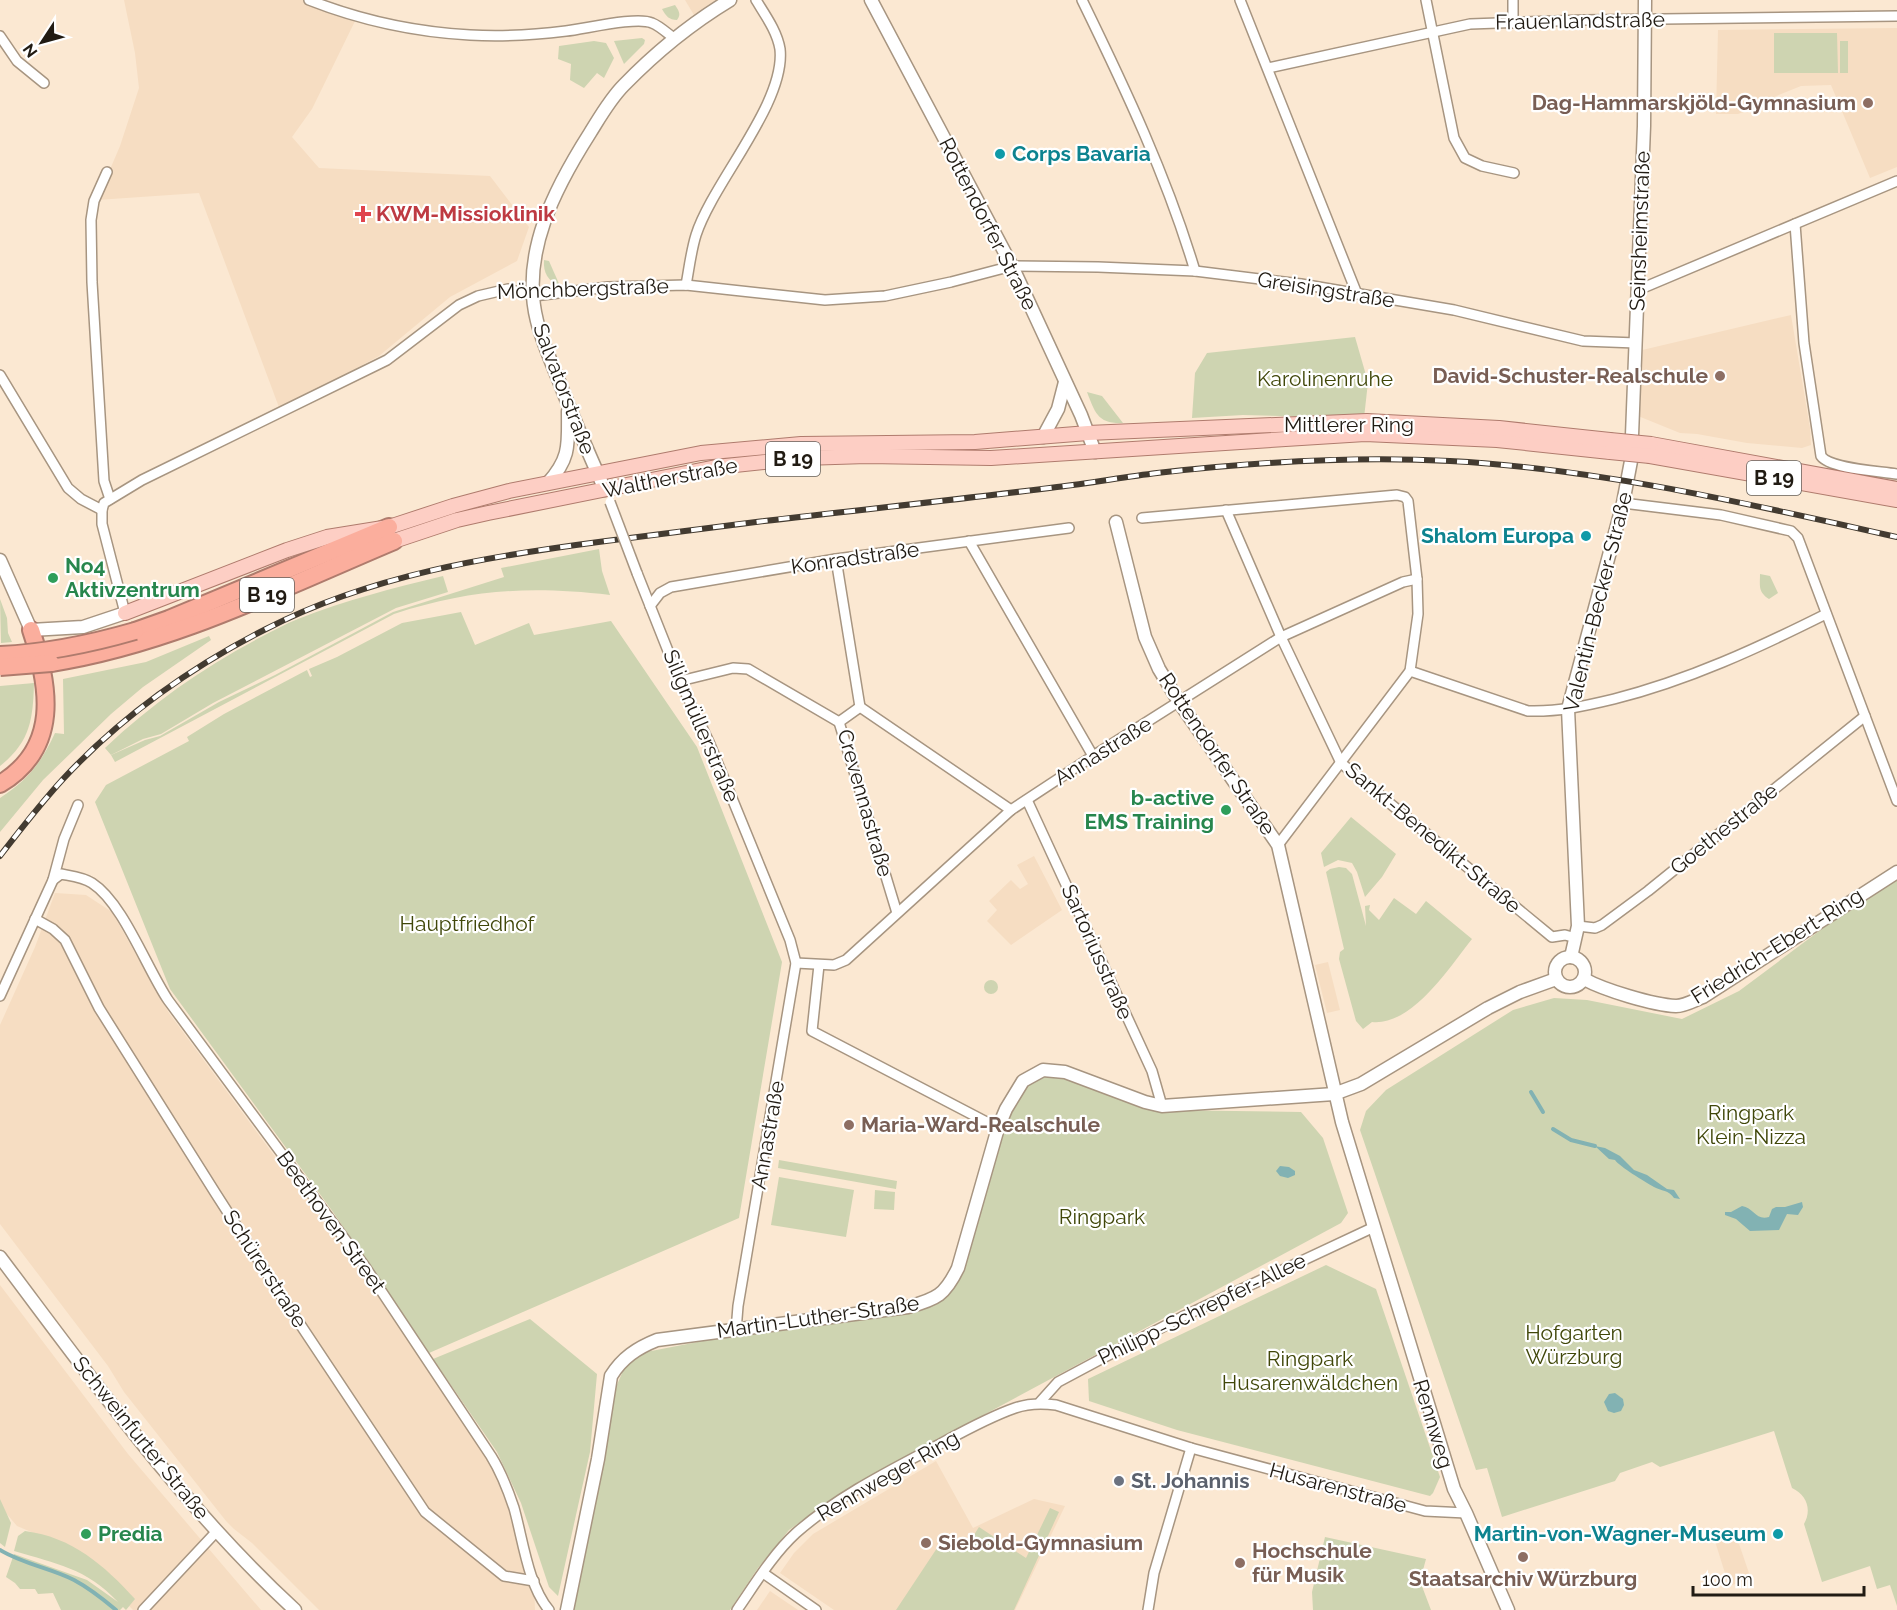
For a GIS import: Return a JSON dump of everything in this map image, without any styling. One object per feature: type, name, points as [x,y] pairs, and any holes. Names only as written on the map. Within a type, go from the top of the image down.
[{"type":"highway","name":"B 19","points":[[0,667],[35,665],[93,656],[137,637],[169,619],[392,534]]},
{"type":"highway","points":[[0,784],[26,764],[42,734],[46,696],[43,671],[31,630]]},
{"type":"highway","name":"B 19","points":[[0,655],[50,651],[137,637]]},
{"type":"main road","name":"Mittlerer Ring","points":[[1088,433],[1367,421],[1499,428],[1610,446]]},
{"type":"main road","name":"Waltherstraße","points":[[392,534],[453,506],[548,483],[701,453],[755,447],[975,442],[1088,433]]},
{"type":"main road","name":"Mittlerer Ring","points":[[1095,452],[1365,434],[1610,446]]},
{"type":"main road","name":"B 19","points":[[1610,446],[1651,450],[1897,489]]},
{"type":"main road","name":"B 19","points":[[1651,450],[1897,500]]},
{"type":"main road","name":"Waltherstraße","points":[[392,534],[457,520],[608,496],[716,467],[756,462],[867,456],[960,459],[1095,452]]},
{"type":"main road","points":[[125,613],[287,550],[342,534],[392,534]]},
{"type":"street","points":[[309,0],[372,20],[429,31],[506,36],[566,32],[637,21],[652,23],[675,39]]},
{"type":"street","name":"Salvatorstraße","points":[[608,496],[568,404],[537,320],[533,279],[539,239],[555,196],[570,165],[623,85],[675,39],[730,0]]},
{"type":"street","points":[[686,285],[696,235],[770,99],[780,71],[780,49],[777,38],[756,0]]},
{"type":"street","name":"Rottendorfer Straße","points":[[871,0],[1012,266],[1095,452]]},
{"type":"street","points":[[1083,0],[1144,133],[1186,239],[1195,271]]},
{"type":"street","points":[[1240,0],[1357,294]]},
{"type":"street","points":[[1426,0],[1454,138],[1465,158],[1482,166],[1514,172]]},
{"type":"street","points":[[1513,0],[1513,23]]},
{"type":"street","name":"Seinsheimstraße","points":[[1631,461],[1644,126],[1645,0]]},
{"type":"street","name":"Frauenlandstraße","points":[[1268,68],[1470,24],[1897,16]]},
{"type":"street","points":[[0,36],[17,61],[44,82]]},
{"type":"street","points":[[107,172],[94,201],[91,220],[92,282],[104,481],[110,499]]},
{"type":"street","points":[[1638,290],[1897,181]]},
{"type":"street","points":[[1795,224],[1804,344],[1821,456],[1824,460],[1834,464],[1897,474]]},
{"type":"street","name":"Mönchbergstraße","points":[[102,510],[104,503],[152,475],[387,360],[465,302],[477,296],[508,289],[534,296],[608,287],[686,285],[825,300],[885,296],[1012,266]]},
{"type":"street","name":"Greisingstraße","points":[[1012,266],[1195,271],[1301,284],[1454,310],[1583,341],[1636,343]]},
{"type":"street","points":[[0,375],[68,488],[81,499],[102,510],[102,524],[125,613],[83,627],[31,630],[0,560]]},
{"type":"street","points":[[1043,437],[1058,409],[1065,382]]},
{"type":"street","points":[[548,483],[563,463],[568,449],[568,404]]},
{"type":"street","name":"Valentin-Becker-Straße","points":[[1571,957],[1577,932],[1568,710],[1623,503],[1631,461]]},
{"type":"street","points":[[1142,518],[1397,495],[1405,497],[1408,501],[1417,579],[1418,614],[1410,671],[1278,846]]},
{"type":"street","name":"Siligmüllerstraße","points":[[608,496],[680,681],[709,742],[790,940],[796,963]]},
{"type":"street","points":[[1623,503],[1721,515],[1791,531],[1798,538],[1897,801]]},
{"type":"street","name":"Sankt-Benedikt-Straße","points":[[1226,510],[1281,637],[1341,763],[1552,937],[1577,932]]},
{"type":"street","name":"Rottendorfer Straße","points":[[1116,522],[1145,638],[1159,669],[1179,702],[1278,846],[1334,1094]]},
{"type":"street","name":"Konradstraße","points":[[650,606],[660,593],[671,587],[836,559],[1069,528]]},
{"type":"street","points":[[969,542],[1093,756]]},
{"type":"street","name":"Crevennastraße","points":[[836,559],[860,707],[839,722],[897,913]]},
{"type":"street","name":"Annastraße","points":[[736,1331],[738,1306],[796,963],[834,965],[846,960],[1011,810],[1281,637],[1403,582],[1417,579]]},
{"type":"street","points":[[1410,671],[1528,711],[1568,710],[1638,693],[1693,675],[1777,639],[1826,614]]},
{"type":"street","points":[[680,681],[733,668],[748,669],[839,722]]},
{"type":"street","points":[[860,707],[1011,810]]},
{"type":"street","name":"Goethestraße","points":[[1577,932],[1602,926],[1865,716]]},
{"type":"street","name":"Sartoriusstraße","points":[[1027,800],[1152,1071],[1162,1106]]},
{"type":"street","points":[[0,996],[57,877],[64,839],[78,805]]},
{"type":"street","name":"Friedrich-Ebert-Ring","points":[[1334,1094],[1361,1084],[1488,1008],[1520,992],[1556,979],[1569,988],[1579,985],[1584,979],[1594,985],[1655,1003],[1679,1006],[1703,997],[1897,872]]},
{"type":"street","name":"Beethoven Street","points":[[57,877],[91,882],[104,893],[121,914],[147,966],[168,1000],[395,1309],[501,1472],[514,1508],[534,1581],[543,1603],[549,1610]]},
{"type":"street","name":"Schürerstraße","points":[[35,919],[53,929],[65,940],[99,1008],[205,1177],[425,1512],[504,1576],[534,1581]]},
{"type":"street","points":[[1556,979],[1554,974],[1558,963],[1571,957],[1584,965],[1584,979]]},
{"type":"street","points":[[819,965],[812,1031],[998,1128]]},
{"type":"street","name":"Martin-Luther-Straße","points":[[567,1610],[598,1460],[611,1376],[632,1353],[657,1340],[908,1307],[927,1302],[944,1292],[958,1268],[998,1128],[1019,1086],[1032,1076],[1043,1070],[1065,1072],[1145,1102],[1162,1106],[1334,1094]]},
{"type":"street","name":"Rennweg","points":[[1334,1094],[1372,1228],[1454,1489],[1508,1610]]},
{"type":"street","name":"Philipp-Schrepfer-Allee","points":[[1040,1402],[1058,1383],[1110,1354],[1182,1317],[1372,1228]]},
{"type":"street","name":"Schweinfurter Straße","points":[[0,1257],[123,1420],[217,1532],[267,1585],[295,1610]]},
{"type":"street","name":"Husarenstraße","points":[[1040,1402],[1191,1448],[1425,1511],[1466,1513]]},
{"type":"street","name":"Rennweger Ring","points":[[737,1610],[794,1535],[820,1513],[949,1439],[1015,1408],[1040,1402]]},
{"type":"street","points":[[1148,1610],[1154,1573],[1191,1448]]},
{"type":"street","points":[[144,1609],[217,1532]]},
{"type":"street","points":[[763,1573],[816,1610]]},
{"type":"shaded area","name":"KWM-Missioklinik","points":[[124,0],[308,0],[357,17],[312,109],[292,137],[319,168],[490,176],[529,227],[517,261],[450,297],[379,356],[280,410],[199,193],[97,200],[120,146],[139,88],[135,53]]},
{"type":"shaded area","points":[[685,0],[724,0],[694,15]]},
{"type":"shaded area","name":"Dag-Hammarskjöld-Gymnasium","points":[[1897,28],[1897,167],[1870,178],[1831,85],[1801,86],[1774,97],[1775,100],[1738,114],[1716,114],[1718,30]]},
{"type":"shaded area","name":"David-Schuster-Realschule","points":[[1791,315],[1811,445],[1802,448],[1747,443],[1680,433],[1638,416],[1638,351]]},
{"type":"shaded area","points":[[1034,856],[1062,910],[1011,945],[987,921],[997,910],[989,901],[1011,880],[1020,889],[1028,884],[1017,865]]},
{"type":"shaded area","points":[[55,893],[86,895],[112,912],[169,1013],[405,1333],[501,1481],[534,1581],[535,1610],[319,1610],[252,1543],[226,1521],[124,1392],[108,1366],[0,1224],[0,1025],[35,947]]},
{"type":"shaded area","points":[[1328,962],[1340,1010],[1327,1013],[1315,965]]},
{"type":"shaded area","points":[[0,1285],[128,1454],[261,1610],[133,1610],[74,1550],[17,1526],[0,1506]]},
{"type":"shaded area","name":"Siebold-Gymnasium","points":[[936,1461],[973,1528],[1034,1499],[1065,1506],[1015,1610],[834,1610],[780,1573],[794,1553],[813,1534]]},
{"type":"shaded area","points":[[1735,1532],[1751,1579],[1729,1586],[1714,1538]]},
{"type":"shaded area","points":[[770,1591],[798,1610],[757,1610]]},
{"type":"green space","points":[[675,5],[679,14],[677,20],[668,17],[662,9]]},
{"type":"green space","points":[[1774,33],[1837,33],[1838,73],[1774,73]]},
{"type":"green space","points":[[642,38],[645,40],[644,44],[624,64],[614,41]]},
{"type":"green space","points":[[594,41],[606,43],[614,58],[604,78],[597,73],[584,88],[570,80],[571,64],[558,59],[559,46]]},
{"type":"green space","points":[[1840,41],[1848,41],[1848,73],[1840,73]]},
{"type":"green space","points":[[544,260],[549,261],[560,286],[547,276]]},
{"type":"green space","name":"Karolinenruhe","points":[[1355,337],[1368,382],[1364,418],[1243,415],[1192,418],[1195,373],[1207,353]]},
{"type":"green space","points":[[1087,392],[1102,396],[1123,423],[1108,422],[1099,416]]},
{"type":"green space","points":[[599,549],[602,571],[610,595],[527,590],[501,592],[449,599],[394,614],[115,762],[111,755],[160,736],[219,702],[393,612],[504,577],[501,568]]},
{"type":"green space","points":[[1760,574],[1770,576],[1778,593],[1769,599],[1761,591]]},
{"type":"green space","points":[[443,576],[448,592],[396,608],[213,703],[161,734],[143,739],[111,755],[105,748],[179,687],[219,661],[279,628],[352,600]]},
{"type":"green space","points":[[0,599],[7,618],[8,633],[12,642],[1,643]]},
{"type":"green space","name":"Hauptfriedhof","points":[[461,612],[475,645],[529,623],[534,635],[611,621],[697,747],[782,962],[739,1218],[429,1353],[333,1212],[170,989],[95,802],[106,785],[189,741],[187,737],[224,714],[307,670],[310,677],[312,676],[309,669],[402,623]]},
{"type":"green space","points":[[209,636],[211,640],[143,687],[111,714],[43,780],[0,832],[0,798],[33,770],[55,733],[64,734],[63,679],[146,662]]},
{"type":"green space","points":[[34,683],[31,719],[24,739],[0,766],[0,686]]},
{"type":"green space","points":[[1351,817],[1396,854],[1382,877],[1365,897],[1352,863],[1338,860],[1324,867],[1321,853]]},
{"type":"green space","points":[[1339,867],[1346,868],[1352,874],[1366,926],[1365,906],[1370,905],[1369,910],[1379,920],[1394,898],[1416,914],[1426,901],[1472,939],[1441,979],[1415,1005],[1401,1015],[1387,1021],[1372,1022],[1363,1029],[1356,1021],[1339,959],[1340,952],[1344,949],[1326,872]]},
{"type":"green space","points":[[1897,873],[1897,1606],[1890,1585],[1877,1589],[1870,1566],[1822,1582],[1804,1524],[1808,1513],[1807,1503],[1792,1488],[1774,1431],[1660,1467],[1652,1462],[1620,1473],[1615,1481],[1502,1517],[1487,1468],[1476,1470],[1360,1130],[1366,1111],[1386,1090],[1513,1010],[1554,998],[1587,1000],[1682,1019],[1739,991]]},
{"type":"green space","points":[[988,980],[994,980],[998,987],[994,994],[988,994],[984,990],[984,984]]},
{"type":"green space","name":"Ringpark","points":[[1045,1073],[1063,1076],[1158,1110],[1301,1112],[1323,1138],[1348,1213],[1341,1223],[898,1461],[824,1505],[789,1530],[758,1568],[730,1610],[572,1610],[616,1387],[626,1364],[646,1352],[739,1334],[909,1307],[943,1292],[963,1271],[992,1161],[1008,1113],[1024,1085]]},
{"type":"green space","points":[[779,1160],[897,1181],[896,1189],[778,1168]]},
{"type":"green space","points":[[779,1177],[854,1190],[846,1237],[771,1225]]},
{"type":"green space","points":[[875,1190],[895,1192],[894,1210],[874,1209]]},
{"type":"green space","name":"Ringpark Husarenwäldchen","points":[[1326,1265],[1376,1289],[1440,1477],[1430,1496],[1177,1430],[1089,1401],[1088,1379]]},
{"type":"green space","points":[[530,1319],[597,1374],[590,1452],[558,1596],[549,1587],[521,1503],[497,1452],[433,1359]]},
{"type":"green space","points":[[0,1499],[11,1523],[5,1547],[0,1543]]},
{"type":"green space","points":[[1050,1508],[1059,1512],[1014,1610],[896,1610],[945,1536],[965,1549],[979,1527],[1026,1558]]},
{"type":"green space","points":[[25,1531],[58,1539],[86,1554],[135,1599],[126,1610],[123,1607],[120,1610],[61,1610],[53,1593],[38,1594],[35,1589],[20,1589],[6,1577],[14,1554],[87,1580],[118,1602],[82,1574],[14,1551],[18,1536]]},
{"type":"green space","points":[[1325,1537],[1426,1559],[1420,1581],[1431,1610],[1313,1610],[1312,1592]]},
{"type":"water","points":[[1595,1146],[1605,1148],[1620,1156],[1634,1170],[1647,1175],[1667,1189],[1674,1190],[1680,1199],[1674,1198],[1639,1178],[1615,1160],[1609,1159]]},
{"type":"water","points":[[1280,1166],[1289,1167],[1295,1171],[1295,1175],[1288,1178],[1280,1176],[1276,1171]]},
{"type":"water","points":[[1802,1202],[1803,1207],[1798,1215],[1787,1214],[1779,1230],[1750,1231],[1736,1219],[1725,1215],[1725,1212],[1731,1212],[1742,1206],[1765,1218],[1769,1217],[1772,1209],[1776,1207]]},
{"type":"water","points":[[1615,1393],[1623,1399],[1624,1405],[1621,1411],[1614,1413],[1608,1411],[1604,1402],[1609,1394]]},
{"type":"waterway","points":[[1531,1092],[1543,1112]]},
{"type":"waterway","points":[[1553,1129],[1571,1140],[1595,1146]]},
{"type":"waterway","points":[[0,1550],[74,1580],[116,1610]]},
{"type":"railway","points":[[0,856],[47,797],[109,734],[158,695],[238,644],[306,610],[389,581],[519,553],[1157,473],[1267,463],[1377,459],[1506,465],[1619,480],[1897,537]]},
{"type":"place","name":"Dag-Hammarskjöld-Gymnasium","points":[[1868,103]]},
{"type":"place","name":"Corps Bavaria","points":[[1000,154]]},
{"type":"place","name":"KWM-Missioklinik","points":[[363,214]]},
{"type":"place","name":"David-Schuster-Realschule","points":[[1720,376]]},
{"type":"place","name":"Shalom Europa","points":[[1586,536]]},
{"type":"place","name":"No4 Aktivzentrum","points":[[53,578]]},
{"type":"place","name":"b-active EMS Training","points":[[1226,810]]},
{"type":"place","name":"Maria-Ward-Realschule","points":[[849,1125]]},
{"type":"place","name":"St. Johannis","points":[[1119,1481]]},
{"type":"place","name":"Predia","points":[[86,1534]]},
{"type":"place","name":"Martin-von-Wagner-Museum","points":[[1778,1534]]},
{"type":"place","name":"Siebold-Gymnasium","points":[[926,1543]]},
{"type":"place","name":"Staatsarchiv Würzburg","points":[[1523,1557]]},
{"type":"place","name":"Hochschule für Musik","points":[[1240,1563]]},
{"type":"park label","name":"Ringpark Klein-Nizza","points":[[1751,1125]]},
{"type":"park label","name":"Hofgarten Würzburg","points":[[1574,1345]]}]
